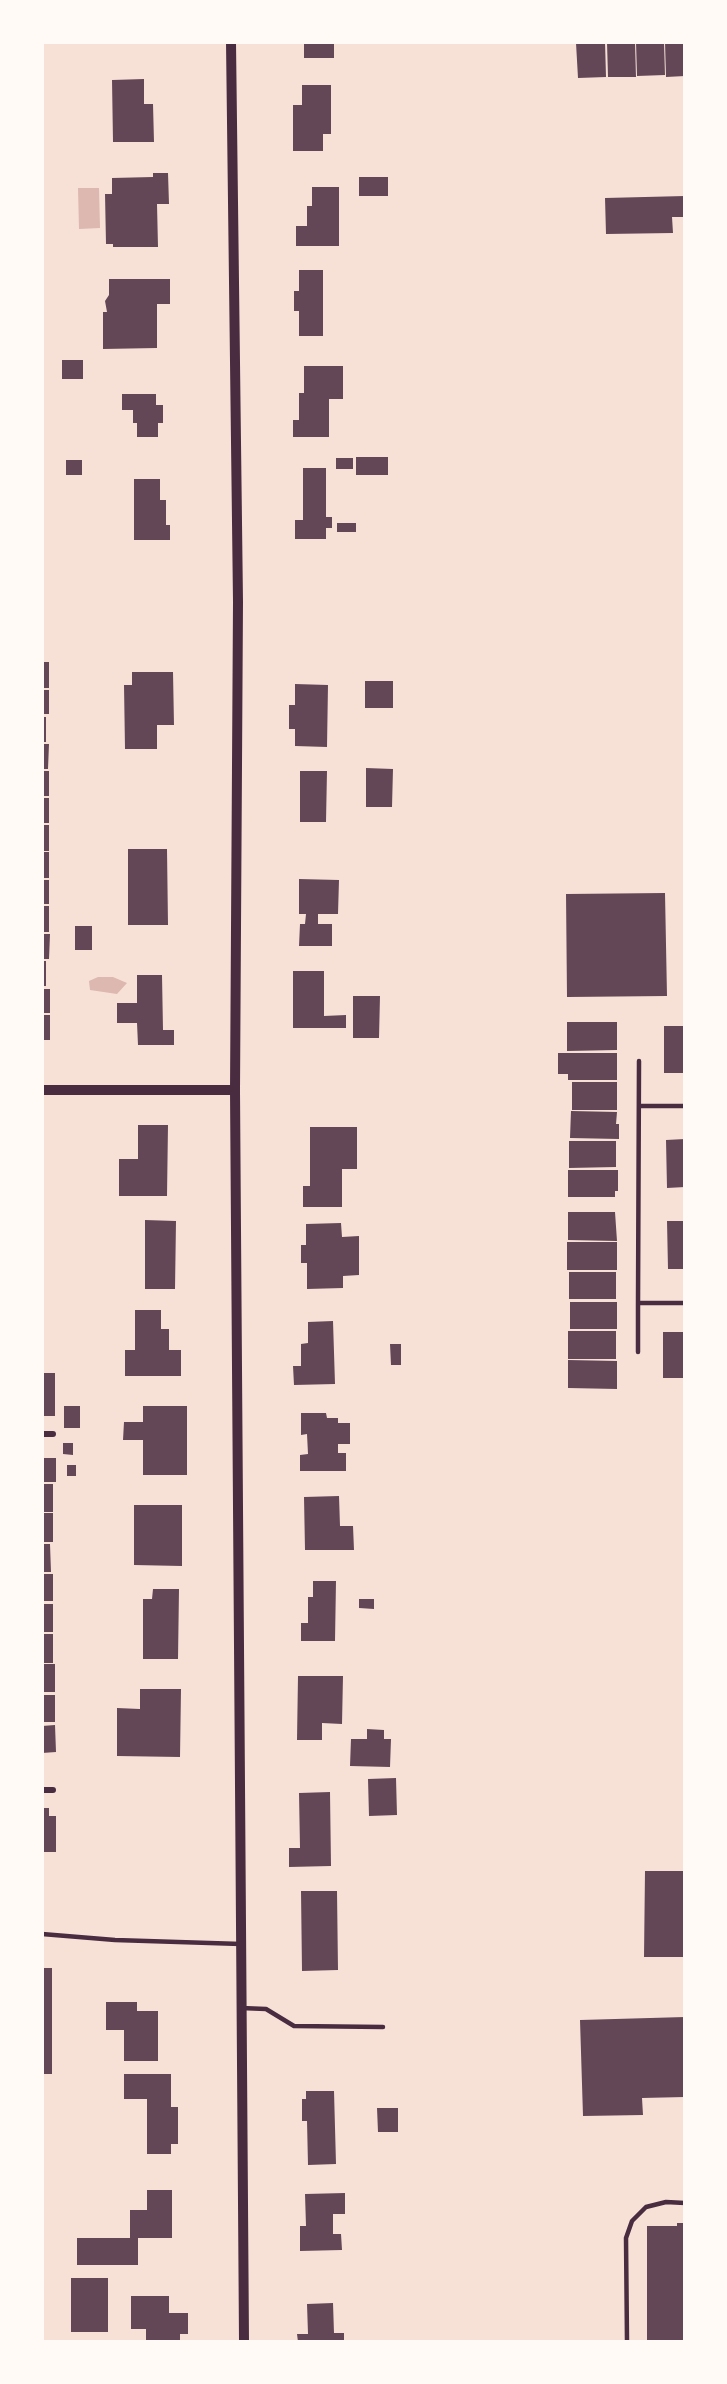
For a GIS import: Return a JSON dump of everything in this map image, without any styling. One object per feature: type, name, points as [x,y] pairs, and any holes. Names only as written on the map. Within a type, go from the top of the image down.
[{"type":"street","points":[[231,42],[238,602],[235,1090],[244,2342]]},
{"type":"street","points":[[42,1090],[235,1090]]},
{"type":"street","points":[[42,1434],[53,1434]]},
{"type":"street","points":[[42,1790],[53,1790]]},
{"type":"lane","points":[[638,1352],[639,1061]]},
{"type":"lane","points":[[639,1106],[685,1106]]},
{"type":"lane","points":[[638,1303],[685,1303]]},
{"type":"lane","points":[[42,1934],[115,1940],[241,1944]]},
{"type":"lane","points":[[241,2008],[266,2009],[294,2025],[383,2027]]},
{"type":"lane","points":[[627,2342],[626,2238],[632,2221],[646,2207],[666,2202],[685,2203]]},
{"type":"shaded area","points":[[78,188],[99,188],[100,228],[79,229]]},
{"type":"shaded area","points":[[98,977],[113,977],[127,983],[117,994],[90,990],[89,981]]},
{"type":"building","points":[[304,42],[334,42],[334,58],[304,58]]},
{"type":"building","points":[[605,42],[606,77],[578,78],[576,43]]},
{"type":"building","points":[[607,42],[635,42],[636,77],[608,77]]},
{"type":"building","points":[[636,42],[664,42],[665,75],[637,76]]},
{"type":"building","points":[[665,42],[685,42],[685,76],[666,77]]},
{"type":"building","points":[[144,79],[144,104],[153,104],[154,142],[113,142],[112,80]]},
{"type":"building","points":[[302,85],[331,85],[331,134],[323,134],[323,151],[293,151],[293,105],[302,105]]},
{"type":"building","points":[[153,173],[168,173],[169,204],[157,204],[158,247],[113,247],[113,244],[106,244],[105,194],[112,194],[112,178],[153,177]]},
{"type":"building","points":[[359,177],[388,177],[388,196],[359,196]]},
{"type":"building","points":[[312,187],[339,187],[339,246],[296,246],[296,226],[307,226],[307,206],[312,206]]},
{"type":"building","points":[[685,196],[685,217],[672,217],[673,233],[606,234],[605,198]]},
{"type":"building","points":[[299,270],[323,270],[323,336],[299,336],[299,311],[294,311],[294,291],[299,291]]},
{"type":"building","points":[[109,279],[170,279],[170,304],[157,304],[157,348],[103,349],[103,312],[107,312],[105,301],[109,295]]},
{"type":"building","points":[[62,360],[83,360],[83,379],[62,379]]},
{"type":"building","points":[[304,366],[343,366],[343,399],[329,399],[329,437],[293,437],[293,420],[299,420],[299,393],[304,393]]},
{"type":"building","points":[[122,394],[156,394],[156,405],[163,405],[163,423],[158,423],[158,437],[137,437],[137,423],[133,423],[133,410],[122,410]]},
{"type":"building","points":[[356,457],[388,457],[388,475],[356,475]]},
{"type":"building","points":[[336,458],[353,458],[353,469],[336,469]]},
{"type":"building","points":[[66,460],[82,460],[82,475],[66,475]]},
{"type":"building","points":[[303,468],[326,468],[326,517],[332,517],[332,528],[326,528],[326,539],[295,539],[295,520],[303,520]]},
{"type":"building","points":[[134,479],[160,479],[160,500],[166,500],[166,525],[170,525],[170,540],[134,540]]},
{"type":"building","points":[[337,523],[356,523],[356,532],[337,532]]},
{"type":"building","points":[[42,662],[49,662],[49,688],[42,688]]},
{"type":"building","points":[[132,672],[173,672],[174,725],[157,725],[157,749],[125,749],[124,685],[132,685]]},
{"type":"building","points":[[365,681],[393,681],[393,708],[365,708]]},
{"type":"building","points":[[295,684],[328,685],[327,747],[295,746],[295,729],[289,729],[289,705],[295,705]]},
{"type":"building","points":[[42,690],[49,690],[49,714],[42,714]]},
{"type":"building","points":[[42,717],[46,717],[46,742],[42,742]]},
{"type":"building","points":[[42,744],[49,744],[48,769],[42,769]]},
{"type":"building","points":[[366,768],[393,769],[392,807],[366,807]]},
{"type":"building","points":[[42,771],[49,771],[49,796],[42,796]]},
{"type":"building","points":[[300,771],[327,771],[326,822],[300,822]]},
{"type":"building","points":[[42,798],[49,798],[49,823],[42,823]]},
{"type":"building","points":[[42,825],[49,825],[49,851],[42,851]]},
{"type":"building","points":[[128,849],[167,849],[168,925],[128,925]]},
{"type":"building","points":[[42,852],[49,852],[49,878],[42,878]]},
{"type":"building","points":[[299,879],[339,880],[338,914],[318,914],[318,924],[332,924],[332,946],[299,946],[300,924],[305,924],[306,914],[299,914]]},
{"type":"building","points":[[42,880],[49,880],[49,904],[42,904]]},
{"type":"building","points":[[665,893],[667,996],[567,997],[566,894]]},
{"type":"building","points":[[42,906],[49,906],[49,932],[42,932]]},
{"type":"building","points":[[75,926],[92,926],[92,950],[75,950]]},
{"type":"building","points":[[42,934],[50,934],[49,959],[42,959]]},
{"type":"building","points":[[42,961],[46,961],[46,986],[42,986]]},
{"type":"building","points":[[293,971],[324,971],[324,1016],[346,1015],[346,1028],[293,1028]]},
{"type":"building","points":[[137,975],[162,975],[163,1030],[174,1030],[174,1045],[138,1045],[137,1023],[117,1023],[117,1003],[137,1003]]},
{"type":"building","points":[[42,989],[50,989],[50,1013],[42,1013]]},
{"type":"building","points":[[353,996],[380,996],[379,1038],[353,1038]]},
{"type":"building","points":[[42,1015],[50,1015],[50,1040],[42,1040]]},
{"type":"building","points":[[567,1022],[617,1022],[617,1050],[567,1051]]},
{"type":"building","points":[[664,1026],[685,1026],[685,1073],[664,1073]]},
{"type":"building","points":[[558,1053],[617,1053],[617,1080],[568,1080],[568,1074],[558,1074]]},
{"type":"building","points":[[572,1082],[617,1082],[617,1110],[572,1110]]},
{"type":"building","points":[[571,1111],[617,1112],[616,1124],[619,1124],[619,1139],[570,1138]]},
{"type":"building","points":[[138,1125],[168,1125],[167,1196],[119,1196],[119,1159],[138,1159]]},
{"type":"building","points":[[310,1127],[357,1127],[357,1169],[342,1169],[342,1207],[303,1207],[303,1186],[310,1186]]},
{"type":"building","points":[[685,1139],[685,1187],[667,1188],[666,1140]]},
{"type":"building","points":[[569,1141],[616,1141],[616,1167],[569,1168]]},
{"type":"building","points":[[568,1170],[618,1170],[618,1191],[615,1191],[615,1197],[568,1197]]},
{"type":"building","points":[[568,1212],[615,1212],[617,1241],[568,1240]]},
{"type":"building","points":[[145,1220],[176,1221],[175,1289],[145,1289]]},
{"type":"building","points":[[667,1221],[685,1221],[685,1269],[668,1269]]},
{"type":"building","points":[[341,1223],[342,1237],[359,1236],[359,1275],[343,1276],[343,1288],[307,1289],[307,1263],[301,1263],[301,1245],[306,1245],[306,1224]]},
{"type":"building","points":[[567,1242],[617,1242],[617,1270],[567,1270]]},
{"type":"building","points":[[569,1272],[616,1272],[616,1299],[569,1299]]},
{"type":"building","points":[[570,1302],[617,1302],[617,1329],[570,1329]]},
{"type":"building","points":[[135,1310],[161,1310],[161,1329],[169,1329],[169,1350],[181,1350],[181,1376],[125,1376],[125,1350],[135,1350]]},
{"type":"building","points":[[333,1321],[335,1384],[294,1385],[293,1366],[301,1366],[301,1344],[308,1343],[308,1322]]},
{"type":"building","points":[[568,1331],[616,1331],[616,1359],[568,1359]]},
{"type":"building","points":[[663,1332],[685,1332],[685,1378],[663,1378]]},
{"type":"building","points":[[390,1344],[401,1344],[401,1365],[391,1365]]},
{"type":"building","points":[[568,1360],[617,1361],[617,1389],[568,1388]]},
{"type":"building","points":[[42,1373],[55,1373],[55,1416],[42,1416]]},
{"type":"building","points":[[64,1406],[80,1406],[80,1428],[64,1428]]},
{"type":"building","points":[[143,1406],[187,1406],[187,1475],[143,1475],[143,1440],[123,1440],[124,1422],[143,1422]]},
{"type":"building","points":[[301,1413],[326,1413],[327,1418],[338,1418],[338,1423],[350,1423],[350,1444],[338,1444],[338,1453],[346,1453],[346,1471],[300,1471],[300,1455],[308,1454],[307,1434],[301,1435]]},
{"type":"building","points":[[63,1443],[73,1443],[73,1455],[63,1454]]},
{"type":"building","points":[[42,1458],[56,1458],[56,1482],[42,1482]]},
{"type":"building","points":[[67,1465],[76,1465],[76,1476],[67,1476]]},
{"type":"building","points":[[42,1484],[53,1484],[53,1512],[42,1512]]},
{"type":"building","points":[[339,1496],[340,1526],[353,1526],[354,1550],[305,1550],[304,1497]]},
{"type":"building","points":[[134,1505],[182,1505],[182,1566],[134,1565]]},
{"type":"building","points":[[42,1513],[53,1513],[53,1542],[42,1542]]},
{"type":"building","points":[[42,1544],[50,1544],[51,1572],[42,1572]]},
{"type":"building","points":[[42,1574],[53,1574],[53,1601],[42,1601]]},
{"type":"building","points":[[313,1581],[336,1581],[335,1641],[301,1641],[301,1623],[308,1623],[308,1597],[313,1597]]},
{"type":"building","points":[[153,1589],[179,1589],[178,1659],[143,1659],[143,1599],[152,1599]]},
{"type":"building","points":[[359,1599],[374,1599],[374,1609],[359,1608]]},
{"type":"building","points":[[42,1604],[53,1604],[53,1632],[42,1632]]},
{"type":"building","points":[[42,1634],[53,1634],[53,1663],[42,1663]]},
{"type":"building","points":[[42,1664],[55,1664],[55,1692],[42,1692]]},
{"type":"building","points":[[298,1676],[343,1676],[342,1724],[322,1723],[322,1740],[297,1740]]},
{"type":"building","points":[[140,1689],[181,1689],[180,1757],[117,1756],[117,1708],[140,1709]]},
{"type":"building","points":[[42,1695],[55,1695],[55,1722],[42,1722]]},
{"type":"building","points":[[55,1725],[56,1752],[42,1753],[42,1726]]},
{"type":"building","points":[[367,1729],[384,1730],[384,1739],[391,1739],[390,1767],[350,1766],[351,1739],[367,1739]]},
{"type":"building","points":[[396,1778],[397,1815],[369,1816],[368,1779]]},
{"type":"building","points":[[330,1792],[331,1866],[289,1867],[289,1848],[300,1848],[299,1793]]},
{"type":"building","points":[[42,1808],[49,1808],[49,1816],[56,1816],[56,1852],[42,1852]]},
{"type":"building","points":[[645,1871],[685,1871],[685,1957],[644,1957]]},
{"type":"building","points":[[301,1891],[337,1891],[338,1970],[302,1971]]},
{"type":"building","points":[[42,1968],[52,1968],[52,2074],[42,2074]]},
{"type":"building","points":[[106,2002],[137,2002],[137,2011],[158,2011],[158,2061],[124,2061],[124,2030],[106,2030]]},
{"type":"building","points":[[685,2017],[685,2097],[642,2098],[643,2115],[583,2116],[580,2020]]},
{"type":"building","points":[[124,2074],[171,2074],[171,2107],[178,2107],[178,2144],[171,2144],[171,2154],[147,2154],[147,2099],[124,2099]]},
{"type":"building","points":[[306,2091],[334,2091],[336,2164],[308,2165],[307,2121],[302,2121],[302,2099],[306,2099]]},
{"type":"building","points":[[377,2108],[398,2108],[398,2132],[378,2132]]},
{"type":"building","points":[[147,2190],[172,2190],[172,2238],[138,2238],[138,2265],[77,2265],[77,2238],[130,2238],[130,2210],[147,2210]]},
{"type":"building","points":[[345,2193],[345,2214],[333,2214],[333,2234],[341,2234],[342,2250],[300,2251],[300,2226],[306,2226],[305,2194]]},
{"type":"building","points":[[677,2223],[685,2223],[685,2342],[647,2342],[647,2226],[677,2226]]},
{"type":"building","points":[[71,2278],[108,2278],[108,2332],[71,2332]]},
{"type":"building","points":[[131,2296],[169,2296],[169,2313],[188,2313],[188,2334],[180,2334],[180,2342],[146,2342],[146,2329],[131,2329]]},
{"type":"building","points":[[333,2303],[334,2333],[344,2333],[344,2342],[298,2342],[297,2334],[308,2334],[307,2304]]}]
